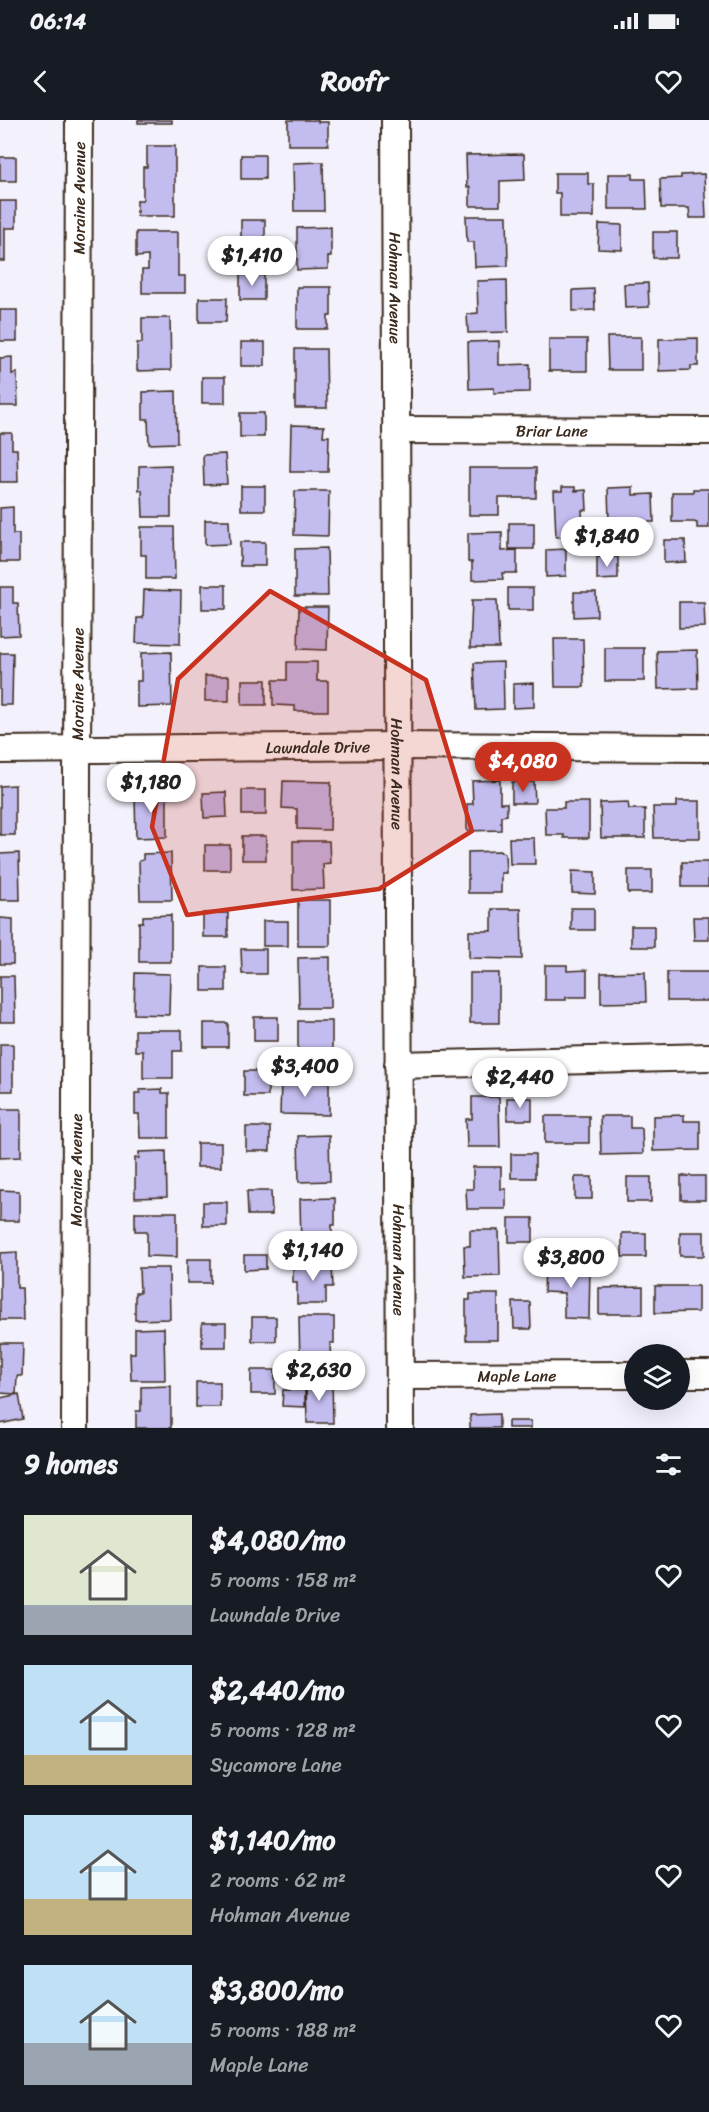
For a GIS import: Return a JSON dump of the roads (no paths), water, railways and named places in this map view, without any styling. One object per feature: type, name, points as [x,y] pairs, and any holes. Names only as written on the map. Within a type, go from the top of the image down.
[{"type":"street","name":"Moraine Avenue","points":[[75,1428],[79,120]]},
{"type":"street","name":"Hohman Avenue","points":[[396,120],[400,1428]]},
{"type":"street","name":"Briar Lane","points":[[396,430],[709,431]]},
{"type":"street","name":"Lawndale Drive","points":[[0,750],[398,746],[709,748]]},
{"type":"street","points":[[399,1065],[709,1057]]},
{"type":"street","points":[[690,1374],[709,1374]]},
{"type":"street","name":"Maple Lane","points":[[399,1376],[624,1375]]}]
